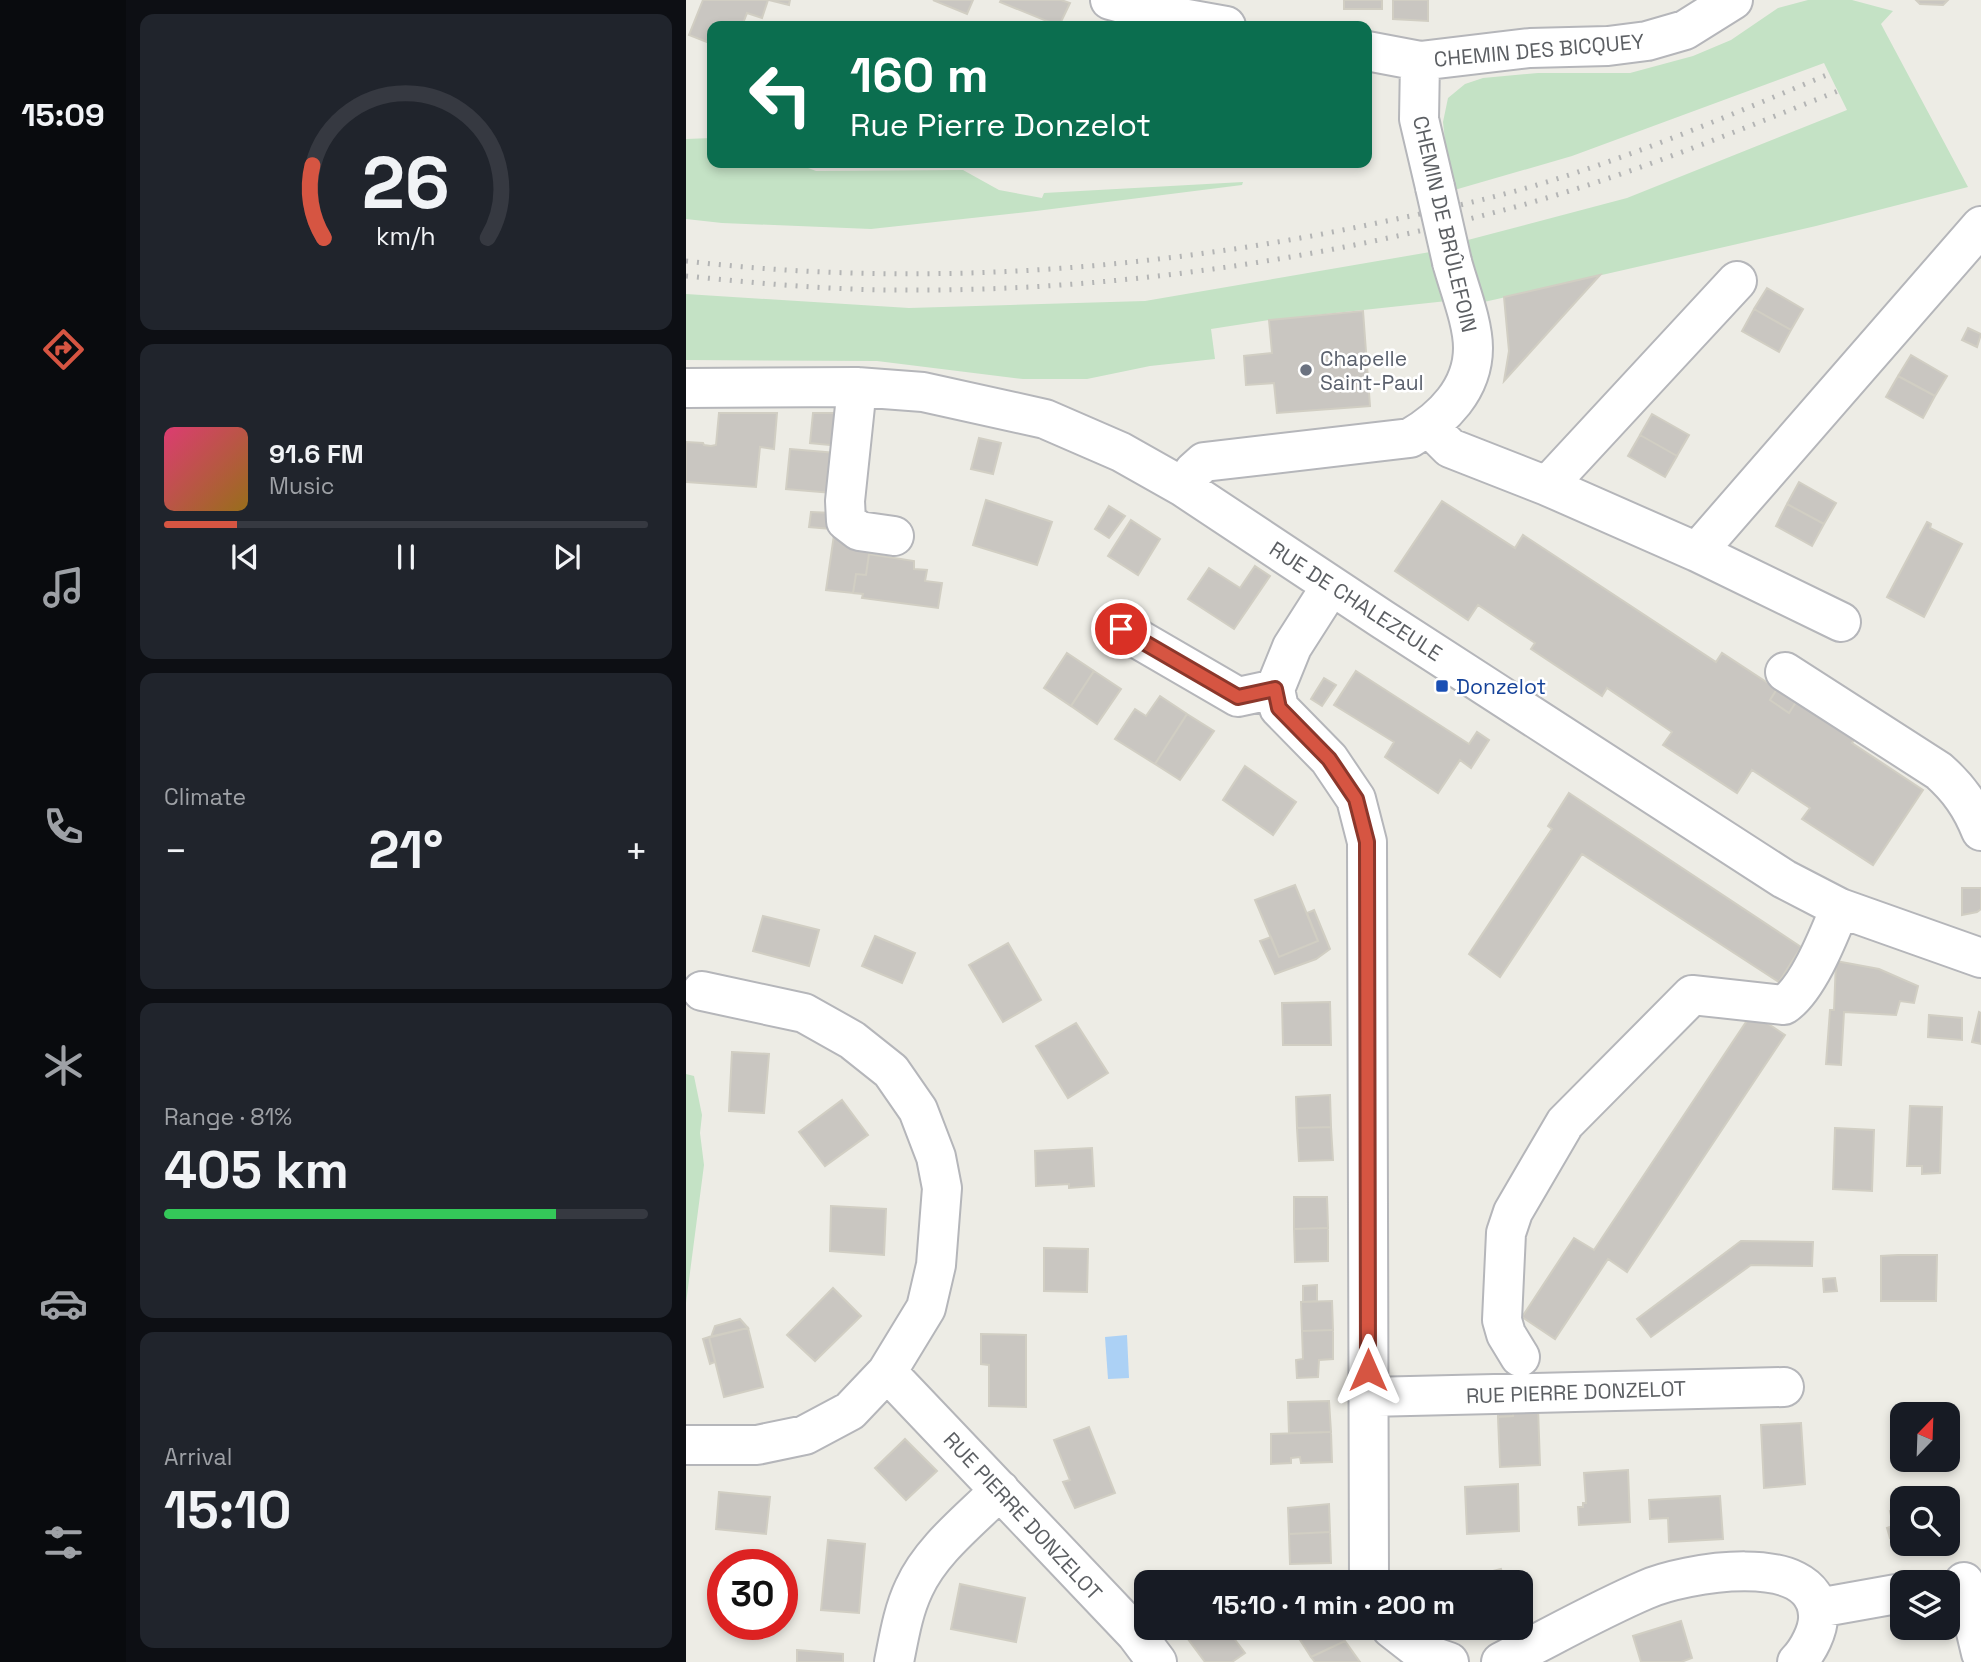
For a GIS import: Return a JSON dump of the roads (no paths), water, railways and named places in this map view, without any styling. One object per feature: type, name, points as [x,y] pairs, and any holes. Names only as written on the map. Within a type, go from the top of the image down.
[{"type":"street","points":[[1110,0],[1198,21]]},
{"type":"street","name":"CHEMIN DES BICQUEY","points":[[1420,61],[1530,48],[1608,46],[1647,41],[1685,30],[1733,0]]},
{"type":"street","points":[[1372,52],[1420,61]]},
{"type":"street","name":"CHEMIN DE BRÛLEFOIN","points":[[1184,487],[1194,471],[1204,462],[1410,438],[1429,427],[1450,408],[1463,388],[1473,349],[1419,118],[1420,61]]},
{"type":"street","points":[[1697,552],[1981,226]]},
{"type":"street","points":[[1547,486],[1737,281]]},
{"type":"street","points":[[857,387],[845,501],[846,521],[859,531],[894,536]]},
{"type":"street","name":"RUE DE CHALEZEULE","points":[[686,388],[857,387],[923,392],[1045,419],[1121,452],[1184,487],[1331,586],[1784,879],[1840,908],[1981,958]]},
{"type":"street","points":[[1429,427],[1450,448],[1547,486],[1697,552],[1841,622]]},
{"type":"street","points":[[1331,586],[1292,647],[1275,689],[1279,708],[1329,759],[1356,799],[1367,842],[1369,1570]]},
{"type":"street","points":[[1121,629],[1238,697],[1275,689]]},
{"type":"street","points":[[1784,672],[1939,771],[1959,789],[1981,831]]},
{"type":"street","points":[[1520,1357],[1502,1320],[1506,1233],[1513,1212],[1565,1123],[1692,995],[1784,1005],[1796,997],[1829,936],[1840,908]]},
{"type":"street","points":[[686,1445],[757,1445],[805,1435],[850,1411],[887,1372],[926,1308],[936,1265],[942,1188],[936,1157],[918,1110],[891,1071],[852,1040],[804,1013],[702,991]]},
{"type":"street","name":"RUE PIERRE DONZELOT","points":[[887,1372],[1136,1634],[1157,1662]]},
{"type":"street","name":"RUE PIERRE DONZELOT","points":[[1368,1397],[1784,1387]]},
{"type":"street","points":[[894,1662],[901,1626],[914,1588],[932,1558],[1000,1490]]},
{"type":"street","points":[[1502,1662],[1647,1589],[1696,1576],[1756,1571],[1772,1572],[1809,1588],[1818,1608],[1818,1623],[1803,1656],[1797,1662]]},
{"type":"street","points":[[1964,1582],[1981,1653]]},
{"type":"street","points":[[1818,1608],[1890,1595]]},
{"type":"street","points":[[1406,1640],[1423,1653],[1449,1662]]},
{"type":"water","points":[[1127,1335],[1129,1378],[1108,1379],[1105,1337]]},
{"type":"railway","points":[[686,261],[859,273],[1033,270],[1120,263],[1292,240],[1438,210],[1537,185],[1648,147],[1829,74]]},
{"type":"railway","points":[[686,276],[846,289],[976,289],[1132,279],[1287,258],[1440,226],[1556,195],[1678,154],[1838,91]]},
{"type":"place","name":"Chapelle Saint-Paul","points":[[1306,370]]},
{"type":"place","name":"Donzelot","points":[[1442,686]]}]
